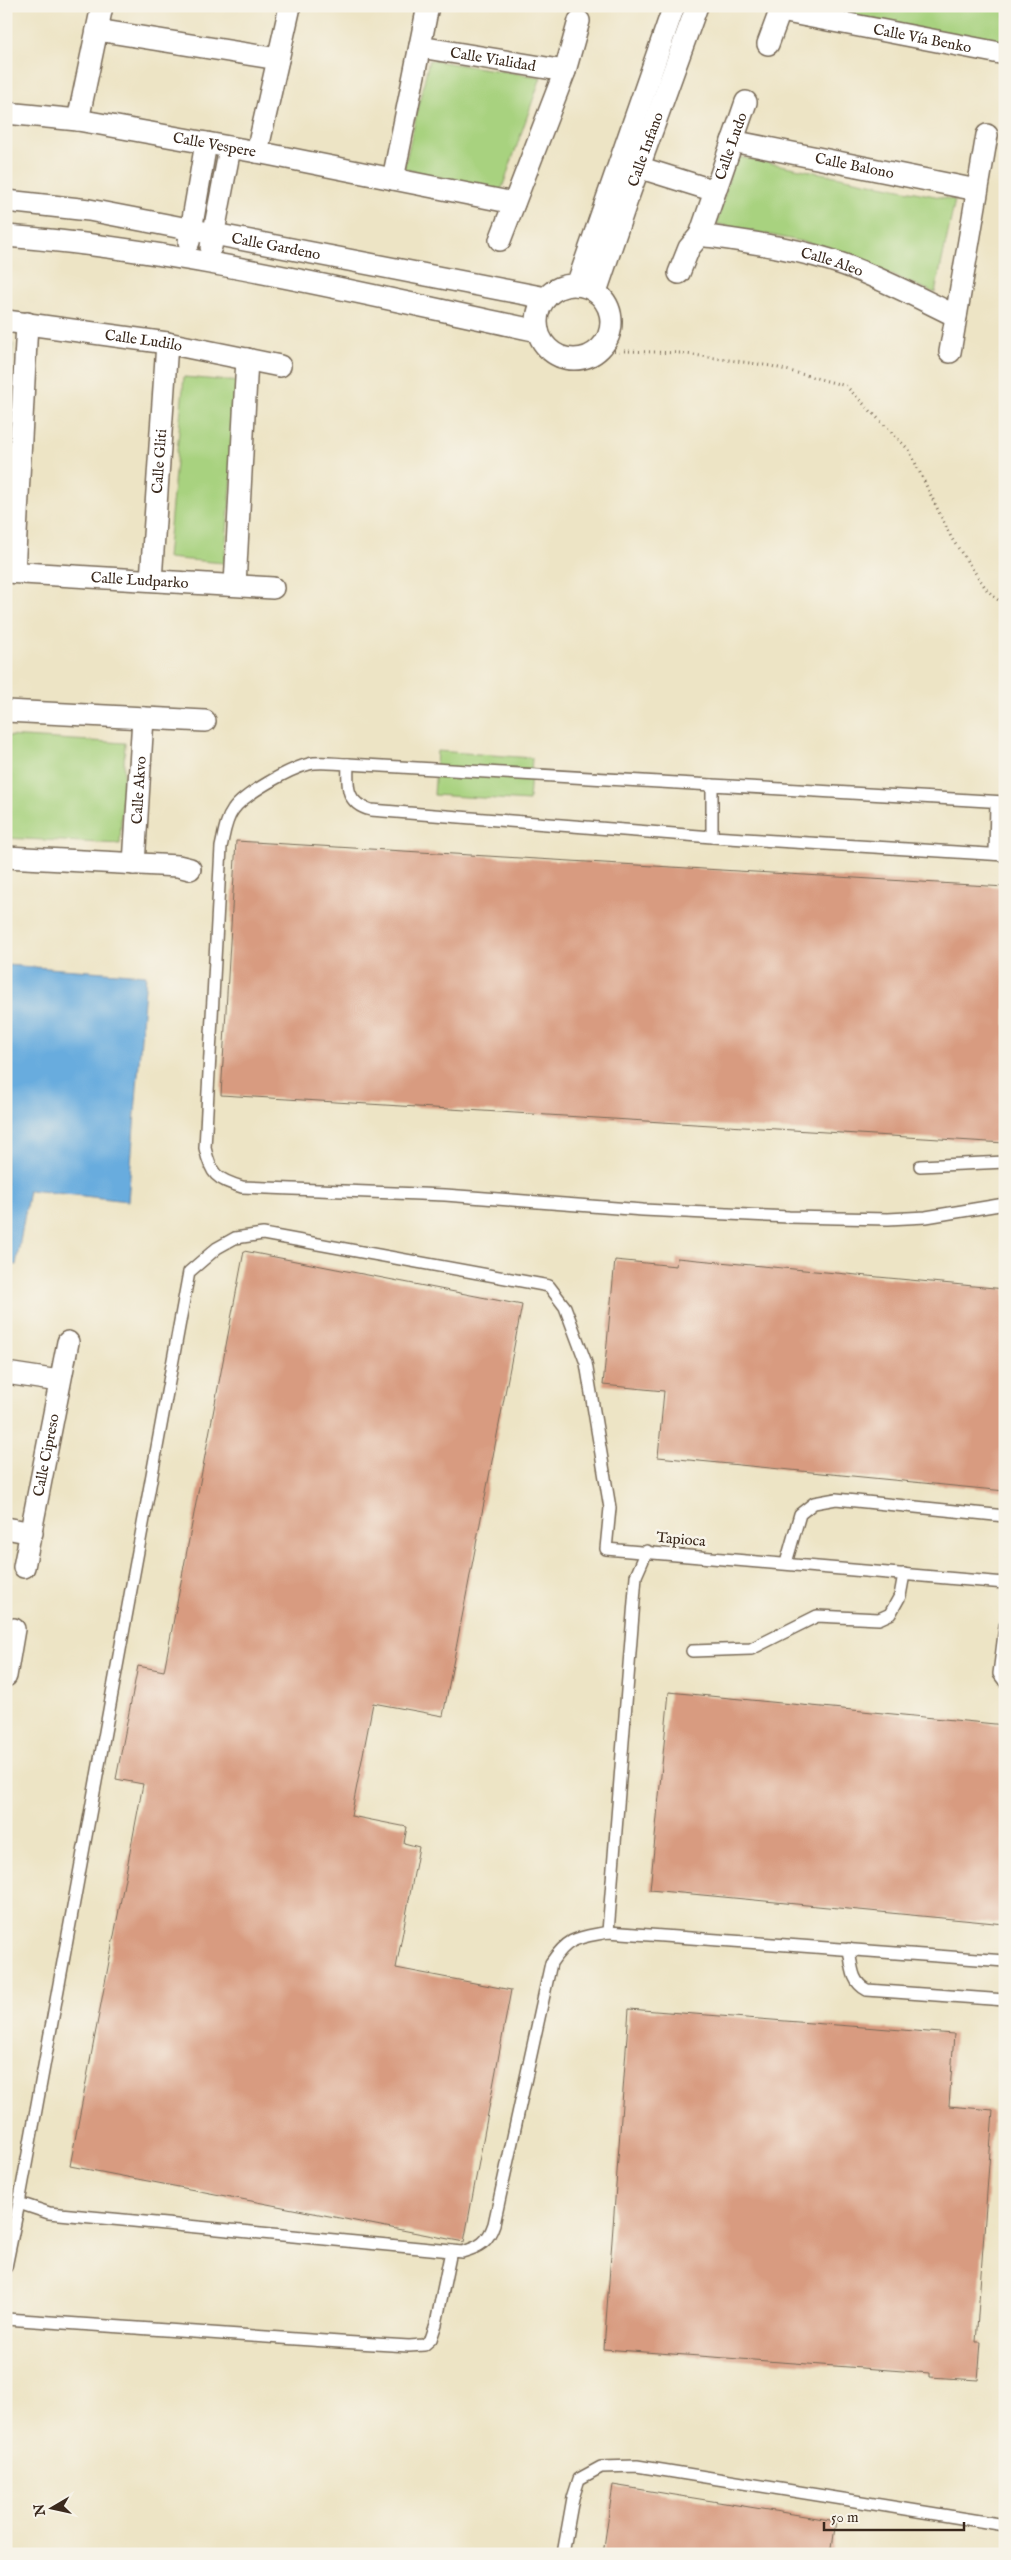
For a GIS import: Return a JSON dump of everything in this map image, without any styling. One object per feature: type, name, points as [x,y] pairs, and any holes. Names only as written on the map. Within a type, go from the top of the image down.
[{"type":"street","points":[[78,120],[102,6]]},
{"type":"street","points":[[393,178],[428,6]]},
{"type":"street","name":"Calle Infano","points":[[587,288],[629,165],[674,6]]},
{"type":"street","name":"Calle Infano","points":[[629,165],[697,6]]},
{"type":"street","points":[[768,44],[781,9]]},
{"type":"street","name":"Calle Vía Benko","points":[[781,9],[1005,54]]},
{"type":"street","name":"Calle Vespere","points":[[6,113],[78,120],[257,152],[288,11]]},
{"type":"street","points":[[500,240],[565,71],[579,21]]},
{"type":"street","points":[[97,30],[278,59]]},
{"type":"street","name":"Calle Vialidad","points":[[420,47],[565,71]]},
{"type":"street","name":"Calle Ludo","points":[[679,273],[689,248],[700,236],[746,102]]},
{"type":"street","points":[[950,352],[987,135]]},
{"type":"street","name":"Calle Balono","points":[[732,141],[977,190]]},
{"type":"street","points":[[186,257],[206,143]]},
{"type":"street","points":[[208,262],[230,148]]},
{"type":"street","points":[[257,152],[514,202]]},
{"type":"street","name":"Calle Ludo","points":[[629,165],[715,191]]},
{"type":"street","name":"Calle Gardeno","points":[[6,201],[89,210],[546,298]]},
{"type":"street","name":"Calle Gardeno","points":[[6,236],[78,242],[186,257],[538,331]]},
{"type":"street","name":"Calle Aleo","points":[[700,236],[760,244],[844,265],[881,279],[956,316]]},
{"type":"street","points":[[558,288],[587,288],[603,298],[611,316],[610,335],[599,350],[582,359],[563,358],[547,348],[538,331],[538,316],[546,298],[558,288]]},
{"type":"street","points":[[10,572],[17,322]]},
{"type":"street","name":"Calle Ludilo","points":[[17,322],[166,343],[280,366]]},
{"type":"street","name":"Calle Gliti","points":[[151,580],[166,343]]},
{"type":"street","points":[[236,585],[247,359]]},
{"type":"street","name":"Calle Ludparko","points":[[10,572],[273,588]]},
{"type":"street","points":[[6,711],[205,721]]},
{"type":"street","name":"Calle Akvo","points":[[134,864],[143,718]]},
{"type":"street","points":[[6,857],[178,866],[190,870]]},
{"type":"street","name":"Calle Cipreso","points":[[24,1568],[68,1342]]},
{"type":"street","points":[[6,1373],[59,1381]]},
{"type":"street","points":[[6,1528],[32,1534]]},
{"type":"street","points":[[7,1666],[14,1629]]},
{"type":"lane","points":[[348,764],[347,785],[351,796],[360,807],[371,810],[600,826],[712,837],[1000,854],[1000,802],[348,764],[310,764],[275,780],[233,809],[226,822],[221,847],[205,1148],[209,1168],[221,1181],[242,1187],[445,1195],[643,1210],[788,1217],[888,1219],[926,1216],[1005,1204]]},
{"type":"lane","points":[[712,785],[712,837]]},
{"type":"lane","points":[[920,1166],[1005,1162]]},
{"type":"lane","points":[[6,2267],[189,1272],[217,1248],[235,1238],[263,1234],[549,1286],[564,1307],[586,1363],[610,1508],[606,1549],[647,1551]]},
{"type":"lane","points":[[786,1563],[800,1514],[814,1503],[836,1498],[1005,1516]]},
{"type":"lane","name":"Tapioca","points":[[608,1932],[636,1576],[647,1551],[1005,1583]]},
{"type":"lane","points":[[692,1651],[751,1649],[817,1616],[879,1619],[890,1614],[900,1596],[904,1574]]},
{"type":"lane","points":[[1004,1631],[999,1674],[1005,1682]]},
{"type":"lane","points":[[19,2203],[49,2213],[462,2252],[478,2247],[490,2238],[551,1963],[562,1946],[580,1938],[608,1932],[1005,1961]]},
{"type":"lane","points":[[849,1949],[853,1976],[858,1985],[867,1990],[1005,2000]]},
{"type":"lane","points":[[6,2320],[409,2346],[424,2344],[431,2339],[436,2324],[451,2251]]},
{"type":"lane","points":[[564,2554],[573,2498],[579,2479],[601,2467],[637,2466],[1005,2525]]},
{"type":"path","points":[[599,350],[680,353],[771,366],[846,386],[909,450],[952,539],[987,590],[1005,606]]},
{"type":"green space","points":[[806,6],[1005,6],[1005,46]]},
{"type":"green space","points":[[429,60],[541,77],[501,191],[404,169]]},
{"type":"green space","points":[[735,156],[955,200],[935,293],[823,246],[717,224]]},
{"type":"green space","points":[[6,344],[13,344],[6,449]]},
{"type":"green space","points":[[184,377],[241,382],[224,563],[167,558]]},
{"type":"green space","points":[[6,736],[125,743],[120,844],[6,838]]},
{"type":"green space","points":[[437,751],[532,758],[529,801],[434,795]]},
{"type":"water","points":[[6,965],[146,975],[128,1201],[29,1190],[16,1265],[6,1264]]},
{"type":"building","points":[[236,841],[1005,887],[1005,1143],[221,1095]]},
{"type":"building","points":[[244,1251],[522,1305],[443,1716],[373,1703],[351,1816],[407,1827],[404,1843],[419,1847],[396,1968],[511,1990],[464,2242],[70,2166],[143,1784],[116,1779],[138,1666],[164,1671]]},
{"type":"building","points":[[677,1258],[1005,1289],[1005,1491],[658,1457],[664,1391],[603,1385],[615,1260],[676,1266]]},
{"type":"building","points":[[669,1692],[1005,1725],[1005,1924],[650,1890]]},
{"type":"building","points":[[629,2009],[954,2034],[949,2106],[993,2110],[976,2342],[981,2342],[978,2380],[930,2377],[930,2373],[604,2349]]},
{"type":"building","points":[[613,2485],[836,2521],[831,2554],[603,2554]]}]
